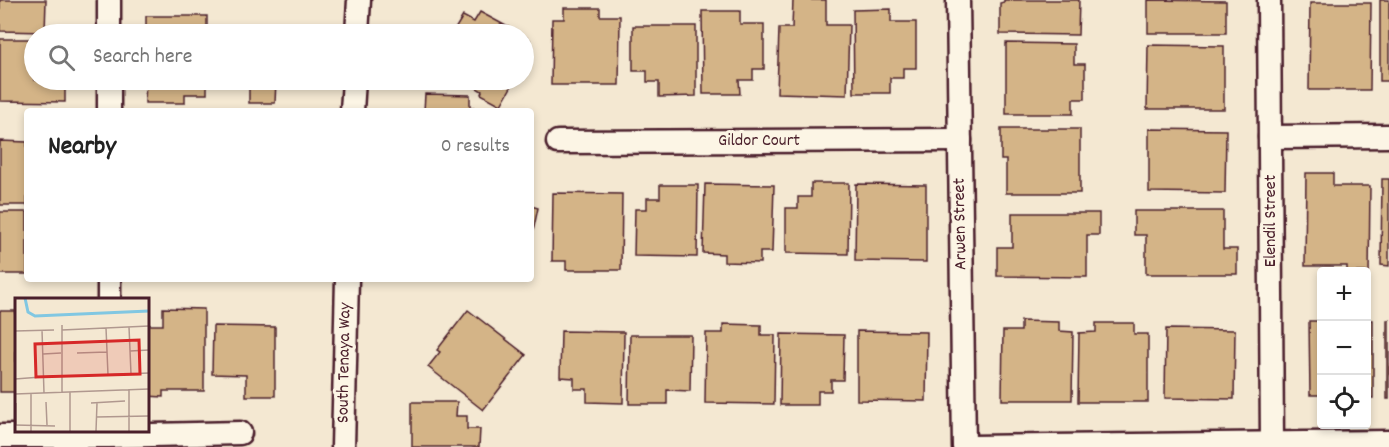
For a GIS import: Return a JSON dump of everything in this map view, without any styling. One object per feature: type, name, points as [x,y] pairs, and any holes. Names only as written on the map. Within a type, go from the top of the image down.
[{"type":"street","points":[[109,0],[109,24]]},
{"type":"street","points":[[358,24],[359,0]]},
{"type":"street","name":"Arwen Street","points":[[958,0],[964,447]]},
{"type":"street","name":"Elendil Street","points":[[1269,0],[1272,443]]},
{"type":"street","points":[[109,90],[109,108]]},
{"type":"street","points":[[352,108],[353,90]]},
{"type":"street","points":[[1270,137],[1389,136]]},
{"type":"street","name":"Gildor Court","points":[[558,142],[960,140]]},
{"type":"street","points":[[109,282],[109,298]]},
{"type":"street","name":"South Tenaya Way","points":[[343,447],[347,282]]},
{"type":"street","points":[[0,436],[107,440],[240,433]]},
{"type":"street","points":[[973,447],[1389,442]]},
{"type":"building","points":[[0,0],[46,0],[45,24],[24,24],[24,32],[0,31]]},
{"type":"building","points":[[793,0],[826,0],[826,25],[849,25],[847,95],[777,93],[779,28],[792,28]]},
{"type":"building","points":[[1004,0],[1079,0],[1078,35],[1000,34],[1000,3]]},
{"type":"building","points":[[1148,0],[1226,1],[1226,33],[1148,33]]},
{"type":"building","points":[[1380,0],[1389,0],[1389,81],[1380,81]]},
{"type":"building","points":[[1310,3],[1371,3],[1370,90],[1309,90]]},
{"type":"building","points":[[564,8],[600,8],[600,16],[620,16],[619,85],[551,85],[552,19],[564,19]]},
{"type":"building","points":[[891,9],[891,22],[916,22],[916,68],[903,68],[903,78],[890,78],[890,93],[854,93],[853,10]]},
{"type":"building","points":[[702,11],[740,11],[740,24],[764,24],[764,69],[753,69],[753,80],[739,80],[740,94],[703,94]]},
{"type":"building","points":[[480,12],[502,24],[458,24],[463,16],[474,22]]},
{"type":"building","points":[[146,16],[207,16],[207,24],[146,24]]},
{"type":"building","points":[[633,26],[696,26],[696,96],[659,97],[659,82],[647,82],[647,71],[633,71]]},
{"type":"building","points":[[0,39],[24,39],[24,90],[65,90],[65,102],[0,101]]},
{"type":"building","points":[[1006,43],[1074,44],[1074,64],[1085,64],[1085,99],[1073,99],[1073,114],[1006,114]]},
{"type":"building","points":[[1148,45],[1224,46],[1224,109],[1147,109]]},
{"type":"building","points":[[146,90],[207,90],[207,94],[185,94],[185,103],[145,103]]},
{"type":"building","points":[[249,90],[276,90],[275,103],[249,103]]},
{"type":"building","points":[[480,90],[509,90],[501,105],[481,94]]},
{"type":"building","points":[[425,94],[470,95],[470,108],[424,108]]},
{"type":"building","points":[[1001,129],[1080,129],[1080,193],[1006,193],[1006,160],[1001,160]]},
{"type":"building","points":[[1149,129],[1226,130],[1225,193],[1149,192]]},
{"type":"building","points":[[0,141],[24,142],[24,205],[0,205]]},
{"type":"building","points":[[1306,173],[1333,173],[1333,186],[1370,186],[1369,267],[1305,266]]},
{"type":"building","points":[[1382,179],[1389,179],[1389,266],[1381,265]]},
{"type":"building","points":[[811,183],[849,183],[848,254],[786,253],[786,208],[798,208],[798,197],[811,197]]},
{"type":"building","points":[[705,184],[774,185],[772,252],[760,252],[760,263],[724,262],[724,254],[703,253]]},
{"type":"building","points":[[856,184],[926,185],[926,262],[855,261]]},
{"type":"building","points":[[660,185],[698,185],[697,257],[634,256],[635,209],[647,209],[647,198],[660,198]]},
{"type":"building","points":[[553,193],[622,194],[621,270],[566,270],[566,261],[552,261]]},
{"type":"building","points":[[534,207],[538,208],[534,227]]},
{"type":"building","points":[[1134,211],[1223,211],[1223,249],[1237,249],[1237,274],[1146,274],[1146,235],[1134,235]]},
{"type":"building","points":[[0,212],[24,212],[24,274],[0,274]]},
{"type":"building","points":[[1012,213],[1099,213],[1099,235],[1087,235],[1087,277],[997,276],[997,247],[1012,247]]},
{"type":"building","points":[[163,308],[204,309],[204,391],[163,391],[163,397],[148,396],[148,325],[163,325]]},
{"type":"building","points":[[468,310],[526,355],[483,410],[428,367],[440,352],[437,350]]},
{"type":"building","points":[[0,311],[15,311],[15,392],[0,392]]},
{"type":"building","points":[[1371,320],[1373,320],[1373,398],[1371,398]]},
{"type":"building","points":[[1387,320],[1389,320],[1389,399],[1387,399]]},
{"type":"building","points":[[1021,321],[1059,322],[1059,331],[1073,332],[1072,400],[1002,400],[1003,331],[1021,331]]},
{"type":"building","points":[[1309,321],[1317,321],[1317,395],[1310,395]]},
{"type":"building","points":[[1096,323],[1134,323],[1134,334],[1148,334],[1148,402],[1078,402],[1079,333],[1096,332]]},
{"type":"building","points":[[723,324],[761,325],[761,335],[775,335],[774,404],[705,403],[706,333],[723,333]]},
{"type":"building","points":[[213,326],[275,327],[275,396],[246,396],[246,375],[212,374]]},
{"type":"building","points":[[1166,329],[1235,330],[1234,399],[1165,398]]},
{"type":"building","points":[[561,331],[624,332],[623,403],[587,402],[587,389],[574,389],[574,378],[560,377]]},
{"type":"building","points":[[857,331],[927,332],[926,401],[857,400]]},
{"type":"building","points":[[781,334],[844,335],[843,380],[831,380],[831,391],[818,391],[818,405],[780,405]]},
{"type":"building","points":[[630,335],[691,335],[690,391],[667,390],[667,404],[629,404]]},
{"type":"building","points":[[412,402],[457,402],[456,416],[467,416],[467,429],[480,429],[479,447],[412,447]]}]
